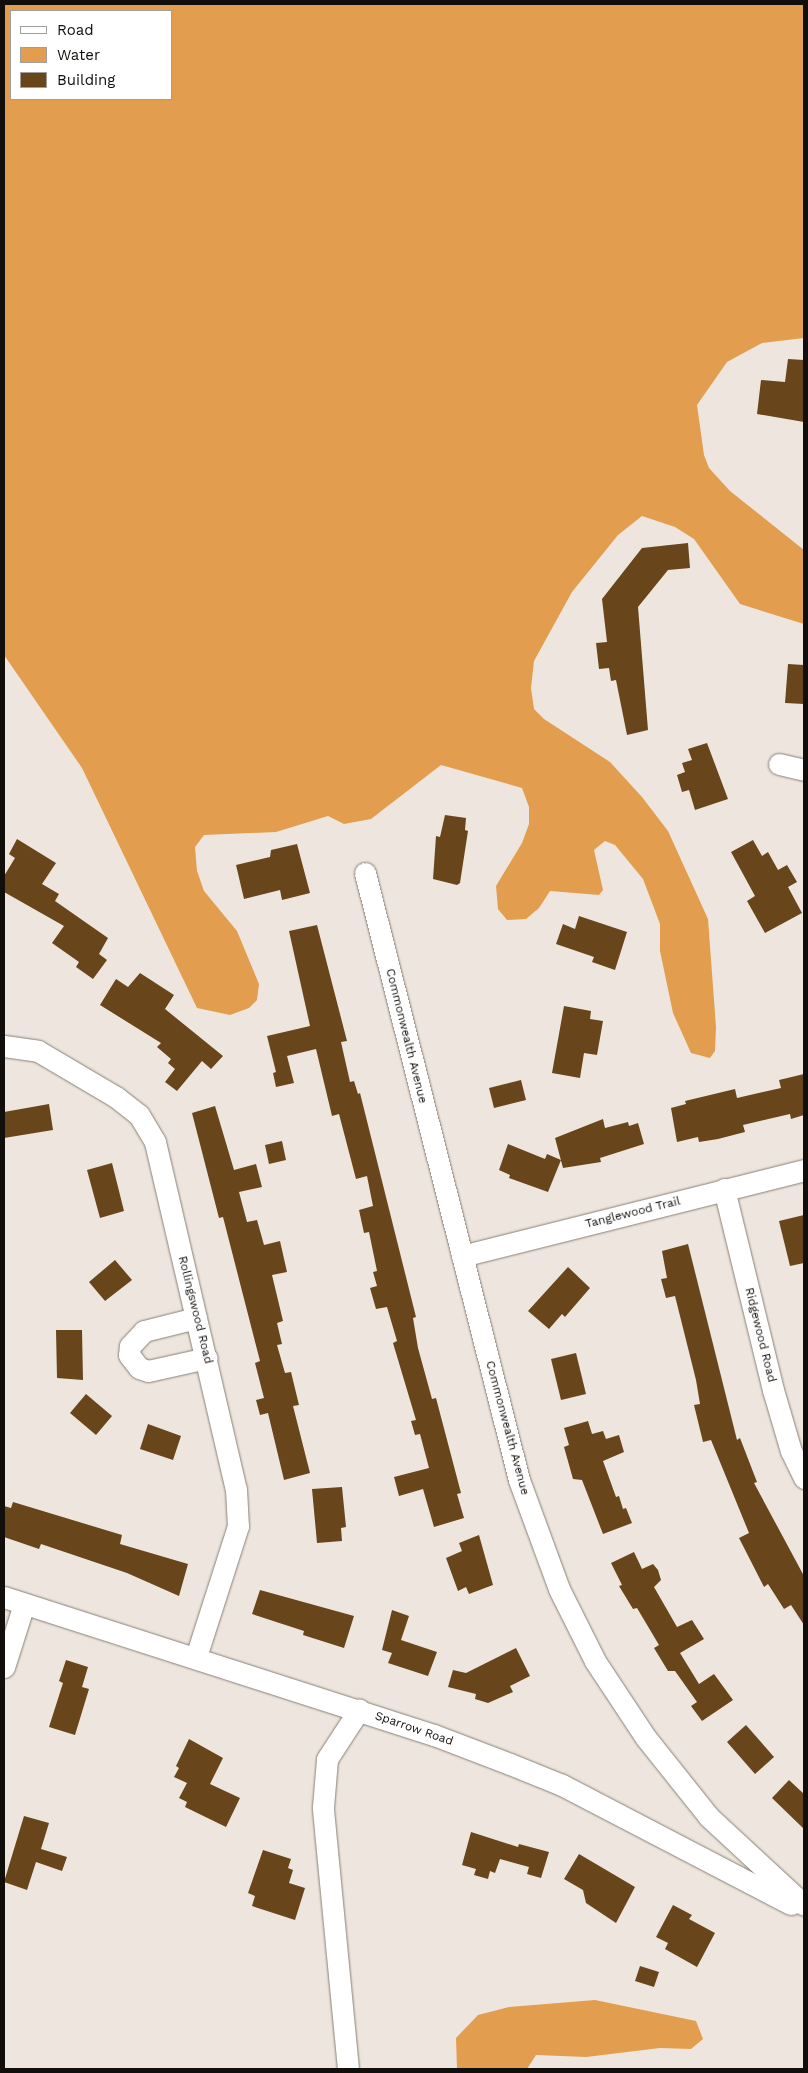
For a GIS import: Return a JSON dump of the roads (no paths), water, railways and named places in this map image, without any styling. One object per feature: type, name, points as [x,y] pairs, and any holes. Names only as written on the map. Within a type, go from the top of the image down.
[{"type":"street","points":[[778,764],[804,770]]},
{"type":"street","name":"Commonwealth Avenue","points":[[365,873],[524,1495],[559,1589],[595,1661],[646,1738],[709,1817],[804,1905]]},
{"type":"street","name":"Rollingswood Road","points":[[4,1046],[38,1051],[116,1097],[139,1115],[155,1142],[207,1358],[236,1489],[238,1526],[196,1657]]},
{"type":"street","name":"Tanglewood Trail","points":[[462,1256],[804,1170]]},
{"type":"street","name":"Ridgewood Road","points":[[724,1189],[778,1408],[791,1451],[804,1478]]},
{"type":"street","points":[[196,1318],[144,1331],[130,1346],[130,1355],[138,1368],[148,1371],[207,1358]]},
{"type":"street","name":"Sparrow Road","points":[[4,1597],[196,1657],[434,1735],[562,1785],[804,1911]]},
{"type":"street","points":[[4,1667],[24,1604]]},
{"type":"street","points":[[348,2069],[323,1807],[327,1759],[359,1710]]},
{"type":"water","points":[[4,4],[804,4],[804,338],[762,343],[727,362],[697,405],[704,455],[709,468],[730,491],[804,550],[804,624],[740,604],[694,539],[675,527],[642,516],[618,535],[572,592],[534,661],[531,688],[534,709],[544,719],[610,762],[642,797],[668,831],[708,919],[716,1027],[715,1051],[710,1058],[691,1053],[673,1013],[660,951],[660,924],[643,879],[615,845],[605,841],[594,850],[603,890],[599,895],[550,891],[539,908],[526,919],[507,920],[498,909],[496,886],[522,843],[529,824],[529,807],[522,788],[441,765],[371,819],[344,824],[328,816],[276,832],[204,835],[195,847],[197,871],[204,891],[237,931],[259,984],[257,1000],[249,1008],[230,1015],[197,1008],[82,768],[4,655]]},
{"type":"water","points":[[595,2000],[696,2021],[703,2039],[691,2049],[660,2048],[586,2057],[536,2055],[527,2069],[457,2069],[456,2038],[478,2015],[509,2007]]}]
